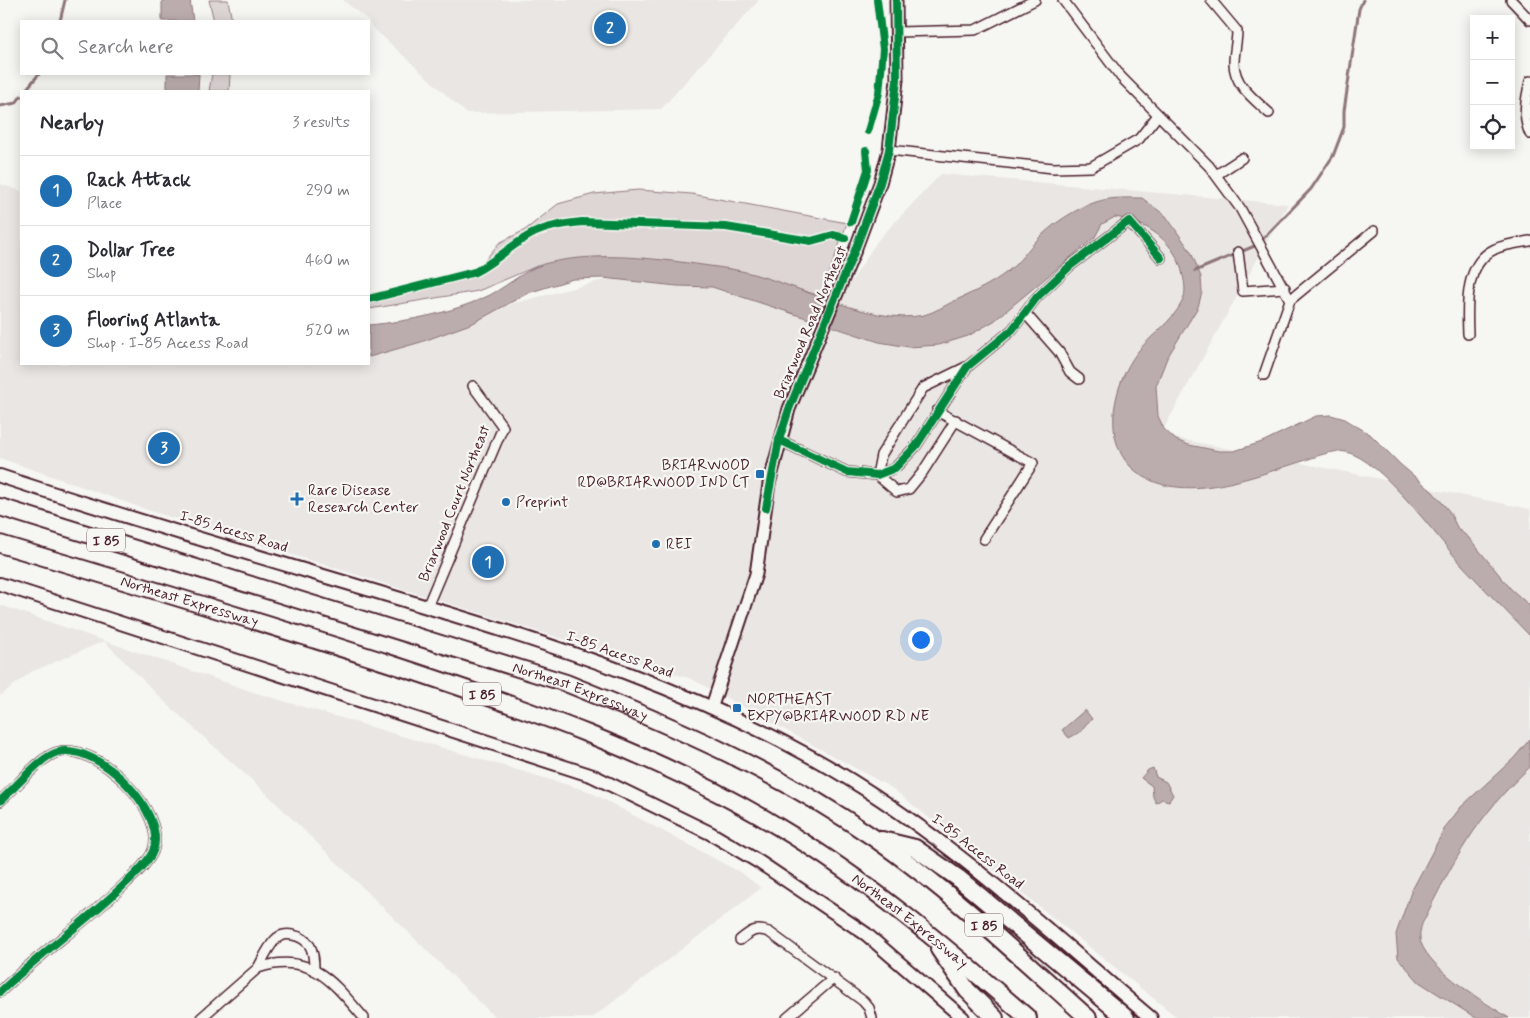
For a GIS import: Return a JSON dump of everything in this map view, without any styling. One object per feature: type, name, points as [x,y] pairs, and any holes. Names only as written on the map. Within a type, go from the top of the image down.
[{"type":"highway","name":"Northeast Expressway","points":[[0,507],[566,684],[643,714],[708,743],[779,781],[875,838],[984,925],[1088,1018]]},
{"type":"highway","name":"Northeast Expressway","points":[[0,544],[264,623],[509,703],[611,742],[698,783],[776,825],[854,876],[925,929],[1028,1018]]},
{"type":"highway","points":[[875,838],[915,848],[958,878],[1126,1018]]},
{"type":"highway","points":[[925,929],[967,990],[995,1018]]},
{"type":"main road","name":"I-85 Access Road","points":[[0,476],[504,630],[634,675],[712,706],[816,759],[929,832],[994,883],[1151,1018]]},
{"type":"main road","points":[[0,584],[592,776],[710,833],[758,862],[866,934],[963,1018]]},
{"type":"street","name":"Briarwood Road Northeast","points":[[712,706],[756,574],[769,484],[788,409],[820,338],[855,250],[880,183],[889,150],[896,100],[896,0]]},
{"type":"street","points":[[897,32],[975,30],[1035,0]]},
{"type":"street","points":[[1063,0],[1121,77],[1216,175],[1240,208],[1290,300]]},
{"type":"street","points":[[1511,0],[1530,20]]},
{"type":"street","points":[[1213,1],[1237,31],[1235,75],[1241,85],[1269,113]]},
{"type":"street","points":[[1530,81],[1525,105],[1527,128],[1530,134]]},
{"type":"street","points":[[889,150],[1053,168],[1091,167],[1140,139],[1158,115]]},
{"type":"street","points":[[1216,175],[1242,158]]},
{"type":"street","points":[[877,476],[881,455],[923,388],[967,367],[1012,330],[1037,297],[1070,266],[1129,221],[1161,258]]},
{"type":"street","points":[[1264,374],[1290,300],[1374,231]]},
{"type":"street","points":[[1468,334],[1467,294],[1471,280],[1482,260],[1494,249],[1530,241]]},
{"type":"street","points":[[1238,252],[1243,291],[1285,288]]},
{"type":"street","points":[[1025,313],[1059,352],[1070,372],[1079,379]]},
{"type":"street","points":[[877,476],[894,468],[916,446],[967,367]]},
{"type":"street","name":"Briarwood Court Northeast","points":[[427,607],[503,427],[473,386]]},
{"type":"street","points":[[937,411],[1034,463],[984,539]]},
{"type":"street","points":[[779,440],[847,472],[877,476],[898,492],[909,489],[922,473],[956,420]]},
{"type":"street","points":[[0,801],[41,762],[57,752],[76,751],[96,759],[120,778],[149,814],[156,837],[152,853],[141,868],[94,914],[29,964],[0,992]]},
{"type":"street","points":[[740,940],[753,930],[761,929],[769,932],[863,1001],[869,1008],[872,1018]]},
{"type":"street","points":[[202,1018],[258,968],[276,938],[287,934],[300,938],[310,946],[314,958],[314,970]]},
{"type":"street","points":[[258,968],[268,965],[297,963],[322,973],[364,1018]]},
{"type":"street","points":[[786,1018],[834,978]]},
{"type":"shaded area","points":[[162,0],[190,0],[193,20],[162,20]]},
{"type":"shaded area","points":[[209,0],[228,0],[232,20],[214,20]]},
{"type":"shaded area","points":[[343,0],[759,0],[661,109],[466,113],[370,25],[370,20]]},
{"type":"shaded area","points":[[167,75],[199,75],[198,90],[167,90]]},
{"type":"shaded area","points":[[212,75],[230,75],[229,90],[209,90]]},
{"type":"shaded area","points":[[941,174],[1288,204],[1160,435],[1530,509],[1530,1018],[1178,1018],[892,788],[692,679],[148,510],[0,458],[0,184],[20,191],[20,365],[370,365],[370,341],[685,259],[824,324],[878,240]]},
{"type":"shaded area","points":[[638,190],[692,194],[847,223],[821,296],[734,270],[675,262],[604,257],[537,266],[478,291],[370,309],[370,294],[465,275],[482,264],[499,243],[525,230],[558,204],[594,194]]},
{"type":"shaded area","points":[[1142,198],[1166,216],[1191,252],[1201,277],[1202,292],[1198,307],[1167,358],[1156,386],[1158,416],[1164,429],[1176,440],[1189,445],[1219,451],[1234,451],[1262,442],[1316,416],[1331,415],[1345,419],[1371,435],[1401,465],[1433,492],[1449,511],[1458,529],[1469,538],[1511,589],[1530,606],[1530,636],[1463,566],[1392,484],[1360,458],[1346,452],[1330,452],[1238,481],[1215,486],[1191,488],[1169,486],[1148,479],[1130,466],[1121,454],[1116,440],[1114,410],[1117,395],[1128,366],[1136,354],[1179,308],[1185,294],[1185,288],[1180,264],[1167,244],[1149,229],[1115,217],[1102,224],[1095,237],[994,321],[968,336],[939,345],[909,347],[879,342],[712,287],[677,286],[603,278],[573,279],[528,293],[473,323],[421,342],[370,357],[370,325],[400,321],[461,307],[498,291],[535,267],[543,264],[596,257],[641,258],[731,269],[753,274],[828,300],[879,314],[902,317],[924,315],[936,311],[994,281],[1015,265],[1043,234],[1072,213],[1102,200]]},
{"type":"shaded area","points":[[0,605],[256,693],[588,791],[743,874],[761,888],[592,1018],[496,1018],[265,792],[168,705],[104,641],[31,672],[0,696]]},
{"type":"shaded area","points":[[1085,710],[1092,719],[1082,731],[1069,738],[1062,730]]},
{"type":"shaded area","points":[[1530,739],[1530,767],[1495,803],[1468,840],[1444,880],[1421,929],[1421,943],[1427,954],[1436,964],[1460,985],[1509,1018],[1476,1018],[1419,982],[1398,958],[1396,934],[1411,892],[1446,826],[1461,807],[1514,758]]},
{"type":"shaded area","points":[[1153,768],[1156,777],[1166,782],[1173,795],[1169,801],[1162,799],[1156,803],[1153,797],[1152,786],[1141,778],[1148,770]]},
{"type":"waterway","points":[[60,20],[65,0]]},
{"type":"waterway","points":[[1195,271],[1257,245],[1311,189],[1333,156],[1344,127],[1344,111],[1359,9],[1363,0]]},
{"type":"waterway","points":[[26,90],[38,75]]},
{"type":"waterway","points":[[0,106],[16,103],[20,97]]},
{"type":"cycle path","points":[[868,131],[879,93],[883,49],[877,0]]},
{"type":"cycle path","points":[[766,508],[779,440],[789,409],[855,250],[880,183],[889,150],[897,80],[896,0]]},
{"type":"cycle path","points":[[851,222],[868,170],[866,151]]},
{"type":"cycle path","points":[[779,440],[847,472],[877,475],[895,468],[916,446],[967,367],[1012,330],[1037,297],[1070,266],[1129,221],[1161,258]]},
{"type":"cycle path","points":[[370,299],[475,272],[536,232],[549,227],[582,222],[726,227],[811,241],[833,235],[845,238]]},
{"type":"cycle path","points":[[0,801],[43,760],[58,752],[74,752],[91,758],[109,769],[126,783],[140,800],[150,818],[155,835],[153,851],[137,872],[111,897],[0,992]]},
{"type":"place","name":"Dollar Tree","points":[[610,28]]},
{"type":"place","name":"Flooring Atlanta","points":[[164,448]]},
{"type":"place","name":"BRIARWOOD RD@BRIARWOOD IND CT","points":[[760,474]]},
{"type":"place","name":"Rare Disease Research Center","points":[[297,499]]},
{"type":"place","name":"Preprint","points":[[506,502]]},
{"type":"place","name":"REI","points":[[656,544]]},
{"type":"place","name":"Rack Attack","points":[[488,562]]},
{"type":"place","name":"NORTHEAST EXPY@BRIARWOOD RD NE","points":[[737,708]]}]
